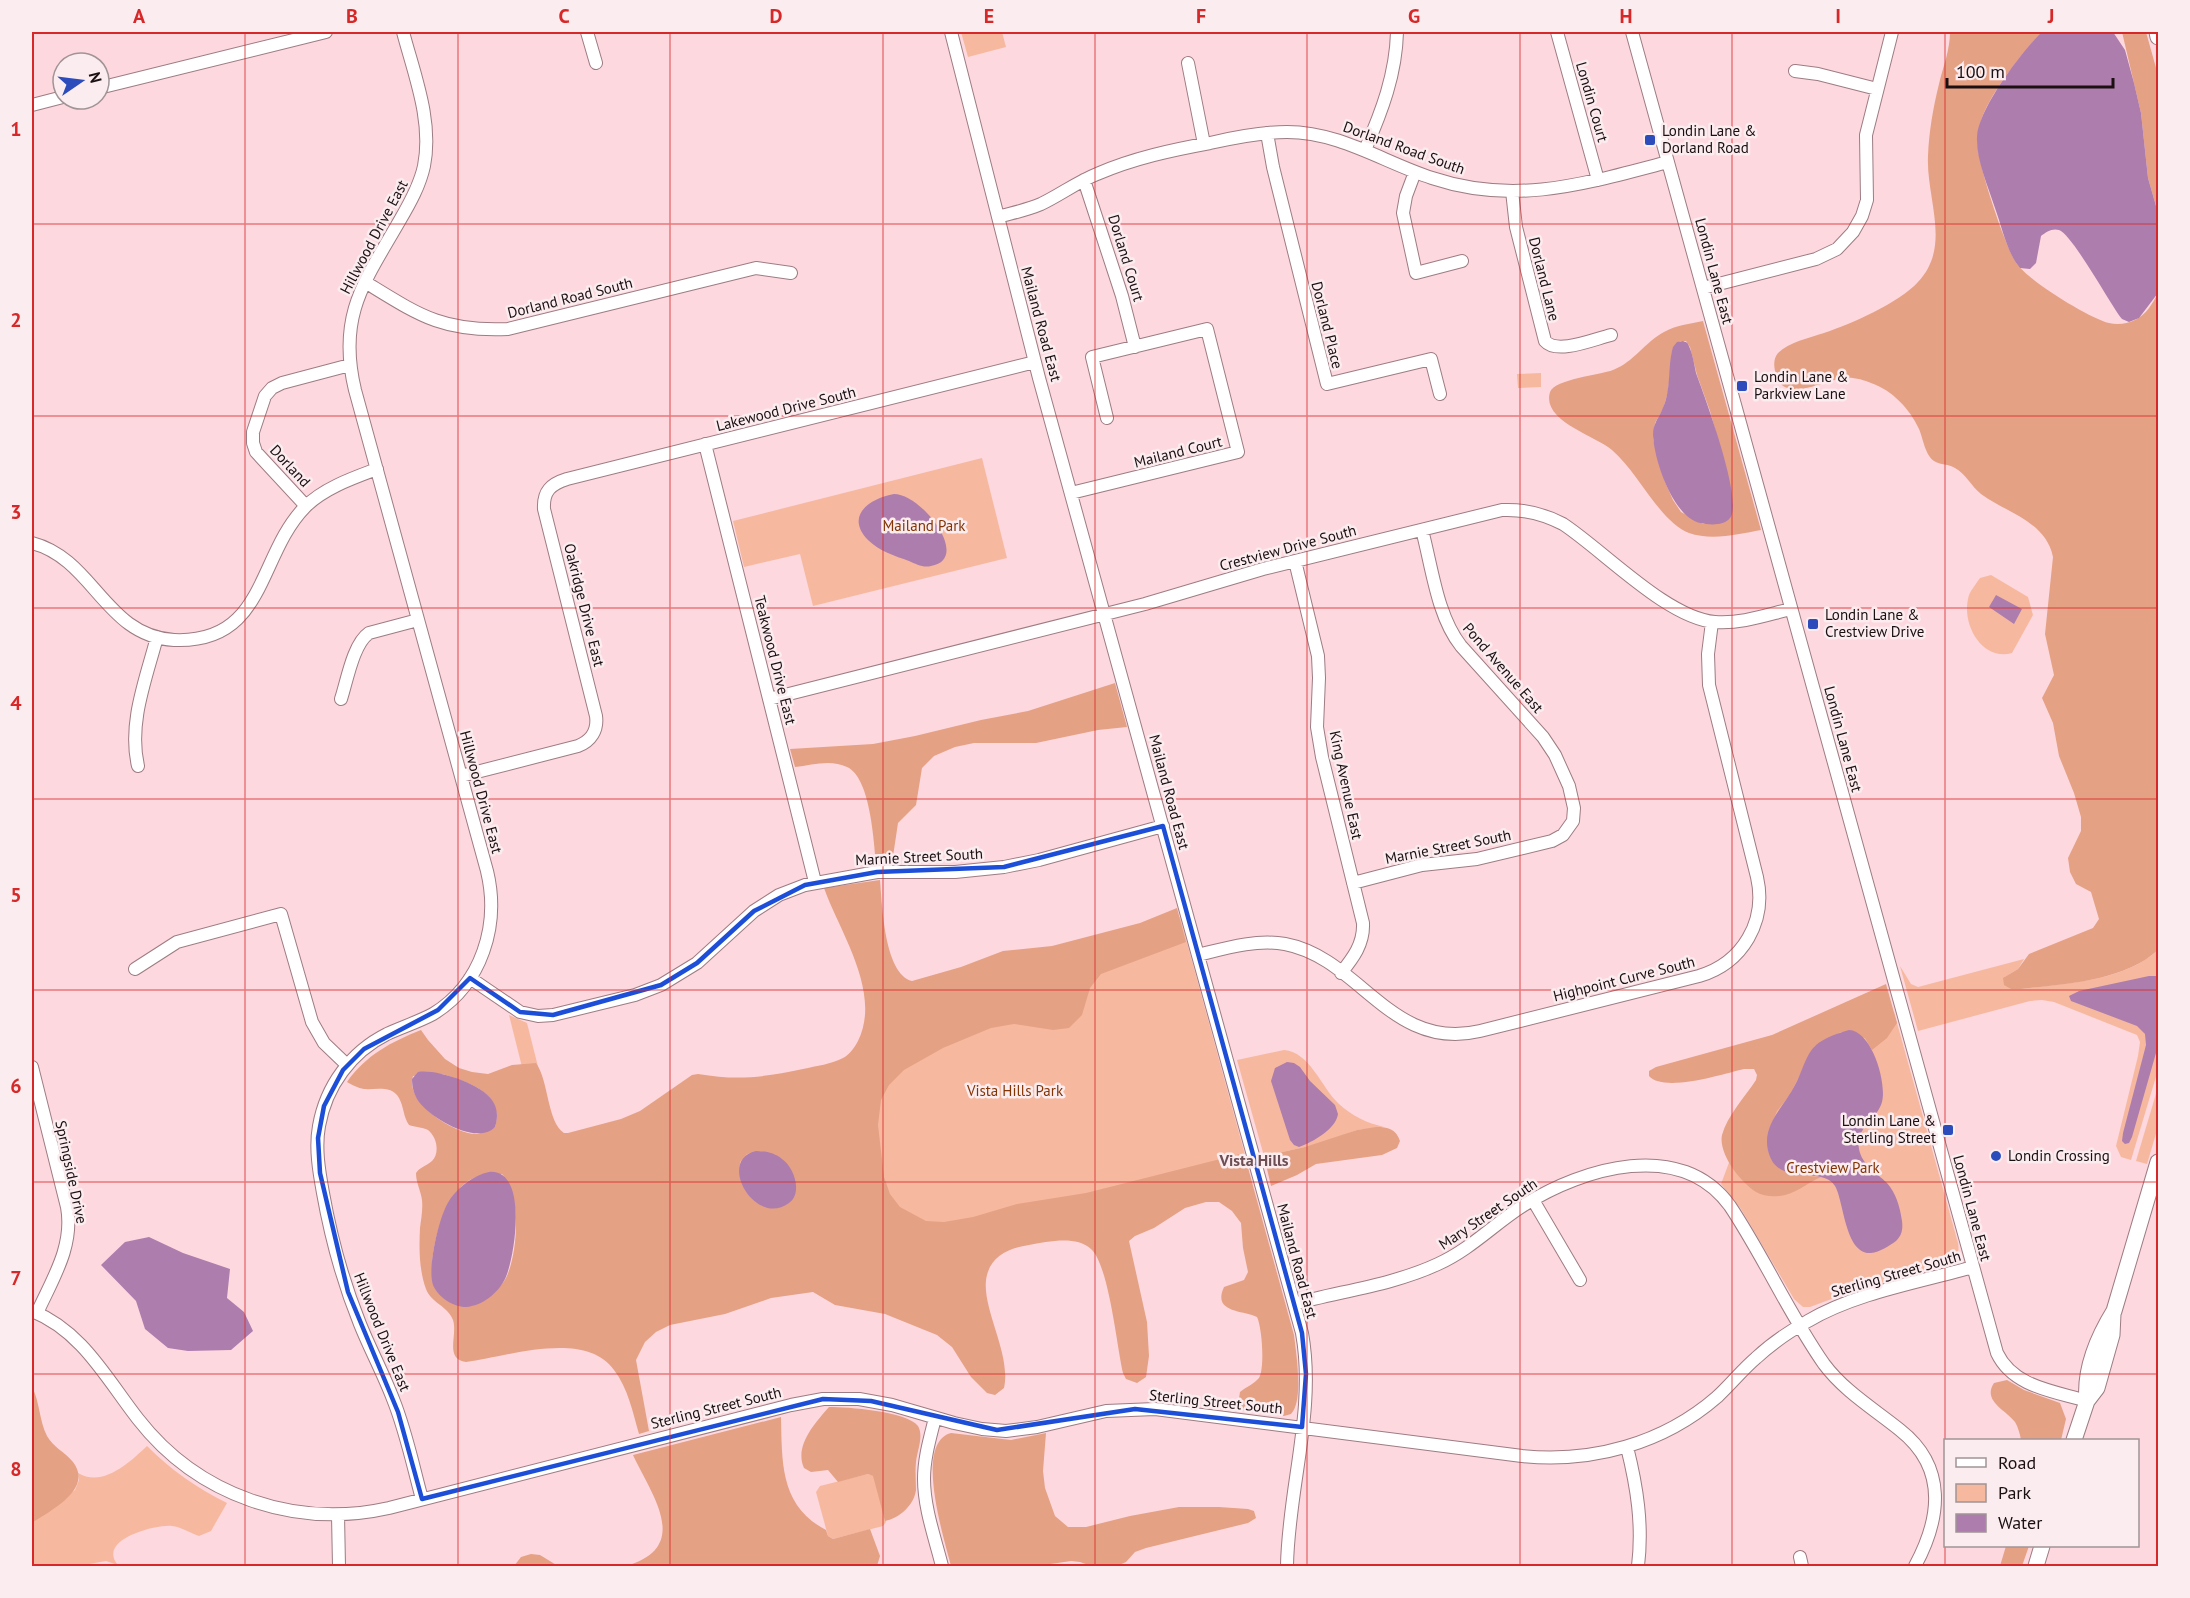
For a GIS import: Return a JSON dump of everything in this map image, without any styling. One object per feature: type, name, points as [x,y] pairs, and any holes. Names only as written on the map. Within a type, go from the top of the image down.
[{"type":"main road","points":[[2157,32],[2158,37]]},
{"type":"main road","points":[[2074,1439],[2087,1401],[2097,1388],[2112,1335],[2114,1311],[2158,1162]]},
{"type":"main road","points":[[2036,1566],[2041,1547]]},
{"type":"street","points":[[111,85],[326,32]]},
{"type":"street","name":"Hillwood Drive East","points":[[403,32],[424,115],[426,158],[420,182],[357,299],[351,319],[350,365],[492,895],[492,919],[487,944],[470,978],[442,1007],[425,1018],[377,1040],[347,1065],[332,1087],[321,1117],[318,1149],[321,1184],[331,1232],[348,1292],[398,1412],[422,1499]]},
{"type":"street","points":[[587,32],[596,63]]},
{"type":"street","name":"Mailand Road East","points":[[951,32],[1035,362],[1302,1333],[1305,1395],[1290,1516],[1287,1566]]},
{"type":"street","points":[[1365,150],[1389,88],[1394,66],[1397,32]]},
{"type":"street","name":"Londin Court","points":[[1557,32],[1598,180]]},
{"type":"street","name":"Londin Lane East","points":[[1632,32],[1997,1353],[2006,1367],[2026,1382],[2087,1401]]},
{"type":"street","points":[[1703,288],[1816,259],[1833,251],[1849,237],[1862,216],[1867,200],[1865,144],[1892,32]]},
{"type":"street","points":[[1188,63],[1204,144]]},
{"type":"street","points":[[1795,71],[1877,88]]},
{"type":"street","points":[[32,105],[51,100]]},
{"type":"street","name":"Dorland Road South","points":[[998,217],[1037,205],[1084,180],[1133,160],[1267,133],[1311,134],[1337,139],[1415,172],[1465,187],[1512,191],[1558,189],[1668,162]]},
{"type":"street","name":"Dorland Place","points":[[1267,133],[1273,167],[1327,384],[1431,359],[1440,394]]},
{"type":"street","points":[[1415,172],[1406,196],[1403,213],[1416,273],[1462,261]]},
{"type":"street","name":"Dorland Court","points":[[1084,180],[1122,296],[1135,347]]},
{"type":"street","name":"Dorland Lane","points":[[1512,191],[1514,222],[1545,340],[1549,345],[1559,348],[1611,335]]},
{"type":"street","name":"Dorland Road South","points":[[365,282],[416,313],[435,321],[453,327],[490,330],[508,329],[756,268],[791,273]]},
{"type":"street","name":"Mailand Court","points":[[1071,493],[1238,452],[1208,329],[1135,347]]},
{"type":"street","points":[[1107,418],[1092,357],[1135,347]]},
{"type":"street","name":"Lakewood Drive South","points":[[547,490],[564,480],[1035,362]]},
{"type":"street","name":"Dorland","points":[[306,506],[256,452],[253,432],[266,396],[272,388],[282,382],[350,365]]},
{"type":"street","name":"Teakwood Drive East","points":[[705,444],[815,882]]},
{"type":"street","points":[[32,543],[54,552],[69,562],[116,615],[136,630],[174,640],[203,637],[229,627],[241,617],[263,584],[279,545],[306,506],[329,489],[354,477],[377,470]]},
{"type":"street","name":"Oakridge Drive East","points":[[461,776],[578,747],[591,738],[596,727],[596,716],[545,512],[544,499],[547,490]]},
{"type":"street","name":"Crestview Drive South","points":[[769,699],[1104,614],[1295,561],[1502,510],[1520,510],[1544,515],[1571,529],[1668,604],[1690,616],[1712,622],[1743,621],[1791,609]]},
{"type":"street","name":"Pond Avenue East","points":[[1422,530],[1450,631],[1556,754],[1567,780],[1574,808],[1573,819]]},
{"type":"street","name":"King Avenue East","points":[[1295,561],[1318,656],[1317,727],[1322,757],[1362,919],[1363,933],[1357,951],[1341,973]]},
{"type":"street","points":[[341,699],[358,645],[363,637],[369,633],[418,620]]},
{"type":"street","name":"Highpoint Curve South","points":[[1198,955],[1249,944],[1284,944],[1309,952],[1410,1024],[1437,1033],[1463,1034],[1699,976],[1720,968],[1732,959],[1751,934],[1760,898],[1757,877],[1709,685],[1708,654],[1712,622]]},
{"type":"street","points":[[138,766],[134,740],[135,723],[157,637]]},
{"type":"street","name":"Marnie Street South","points":[[1353,882],[1422,865],[1477,859],[1552,841],[1565,833],[1573,819]]},
{"type":"street","name":"Marnie Street South","points":[[470,978],[511,1007],[533,1016],[554,1015],[635,995],[662,985],[688,970],[710,952],[738,923],[762,905],[787,892],[815,882],[877,872],[955,872],[1004,867],[1163,826]]},
{"type":"street","points":[[135,969],[177,942],[282,914],[312,1022],[324,1043],[347,1065]]},
{"type":"street","name":"Springside Drive","points":[[32,1067],[67,1207],[69,1228],[64,1254],[34,1312]]},
{"type":"street","name":"Mary Street South","points":[[1294,1304],[1403,1277],[1434,1266],[1470,1247],[1511,1214],[1533,1200],[1575,1180],[1634,1165],[1661,1166],[1691,1174],[1713,1187],[1727,1202],[1818,1355],[1836,1377],[1919,1448],[1934,1482],[1935,1507],[1927,1539],[1915,1566]]},
{"type":"street","points":[[1533,1200],[1580,1281]]},
{"type":"street","name":"Sterling Street South","points":[[34,1312],[60,1326],[84,1347],[151,1435],[193,1472],[230,1493],[259,1504],[301,1513],[338,1515],[372,1511],[422,1499],[815,1400],[845,1398],[871,1401],[977,1428],[1010,1431],[1106,1411],[1155,1409],[1541,1458],[1579,1456],[1627,1447],[1662,1433],[1700,1411],[1768,1347],[1800,1325],[1828,1310],[1848,1302],[1973,1267]]},
{"type":"street","points":[[935,1418],[927,1452],[924,1484],[942,1566]]},
{"type":"street","points":[[1627,1447],[1639,1505],[1638,1566]]},
{"type":"street","points":[[338,1515],[339,1566]]},
{"type":"highlighted area","points":[[1163,826],[1302,1333],[1306,1374],[1302,1427],[1135,1409],[997,1430],[871,1401],[823,1399],[422,1499],[398,1412],[348,1292],[320,1173],[318,1138],[324,1106],[343,1070],[364,1049],[438,1010],[470,978],[520,1012],[553,1015],[661,985],[697,963],[754,911],[805,885],[877,872],[1004,867]]},
{"type":"green space","points":[[961,32],[1002,32],[1006,47],[968,57]]},
{"type":"green space","points":[[1541,373],[1541,387],[1518,388],[1517,374]]},
{"type":"green space","name":"Mailand Park","points":[[982,458],[1007,558],[813,606],[800,554],[744,567],[733,521]]},
{"type":"green space","points":[[1991,575],[2028,597],[2033,615],[2012,653],[1992,652],[1984,647],[1977,639],[1968,620],[1967,609],[1970,594],[1980,578]]},
{"type":"green space","name":"Vista Hills Park","points":[[1180,917],[1247,1162],[613,1333],[549,1175],[509,1015],[527,1023],[556,1138],[888,1053],[893,989]]},
{"type":"green space","points":[[2158,950],[2158,1070],[2131,1160],[2121,1157],[2116,1146],[2138,1056],[2140,1042],[2137,1035],[2054,1002],[2042,1000],[2030,1001],[1918,1031],[1900,966],[1911,984],[1918,987],[2024,959],[2018,969],[2005,977],[2011,989],[2021,989],[2111,975],[2144,961]]},
{"type":"green space","name":"Crestview Park","points":[[1894,1012],[1958,1243],[1958,1254],[1947,1265],[1853,1291],[1810,1307],[1803,1307],[1794,1299],[1741,1209],[1721,1184],[1774,1042]]},
{"type":"green space","points":[[1284,1050],[1293,1052],[1308,1063],[1344,1108],[1360,1118],[1384,1127],[1357,1130],[1319,1144],[1264,1156],[1237,1060]]},
{"type":"green space","points":[[2158,1087],[2158,1127],[2147,1164],[2136,1161]]},
{"type":"green space","points":[[147,1446],[185,1478],[227,1503],[211,1531],[199,1536],[172,1526],[164,1526],[131,1535],[115,1548],[113,1556],[118,1565],[106,1561],[78,1566],[32,1566],[32,1523],[75,1490],[79,1480],[78,1473],[87,1477],[106,1475],[124,1466]]},
{"type":"green space","points":[[868,1474],[874,1476],[886,1522],[883,1526],[833,1539],[828,1536],[816,1492],[820,1486]]},
{"type":"shaded area","points":[[1950,32],[2043,32],[2016,62],[1997,89],[1983,115],[1978,136],[1980,159],[1988,190],[2006,242],[2017,264],[2034,280],[2060,298],[2109,323],[2125,323],[2139,318],[2149,308],[2158,293],[2158,950],[2144,960],[2112,975],[2075,983],[2021,989],[2011,989],[2004,985],[2003,978],[2018,969],[2029,954],[2093,928],[2099,919],[2091,892],[2076,884],[2070,872],[2068,858],[2081,831],[2081,817],[2059,756],[2053,723],[2042,698],[2054,675],[2045,634],[2053,557],[2049,545],[2033,526],[1981,494],[1959,471],[1931,458],[1911,414],[1886,390],[1855,378],[1838,379],[1802,389],[1793,389],[1780,383],[1775,368],[1776,356],[1783,349],[1847,324],[1887,305],[1910,290],[1928,268],[1934,253],[1936,238],[1928,172],[1929,138],[1935,102],[1948,52]]},
{"type":"shaded area","points":[[2122,32],[2146,32],[2158,75],[2158,213],[2148,178],[2141,113]]},
{"type":"shaded area","points":[[1703,321],[1761,530],[1725,536],[1707,536],[1689,533],[1678,527],[1659,508],[1622,459],[1612,450],[1561,419],[1549,402],[1550,392],[1560,384],[1613,370],[1627,362],[1664,332],[1678,326]],"holes":[[[1680,341],[1686,341],[1690,347],[1727,472],[1720,523],[1703,524],[1681,512],[1665,482],[1653,439],[1655,423],[1663,409],[1668,392],[1672,353]]]},
{"type":"shaded area","points":[[1115,683],[1127,727],[1098,730],[1036,743],[974,743],[955,747],[934,756],[922,768],[916,805],[898,823],[892,863],[876,864],[866,796],[855,773],[835,763],[795,767],[790,749],[873,744],[915,736],[1028,711]]},
{"type":"shaded area","points":[[880,880],[890,952],[895,966],[903,976],[912,981],[961,967],[1003,951],[1052,946],[1140,923],[1177,908],[1186,942],[1101,974],[1090,988],[1082,1015],[1069,1028],[1053,1030],[1014,1024],[991,1028],[943,1048],[904,1070],[889,1085],[881,1100],[878,1125],[884,1177],[890,1194],[900,1207],[926,1221],[944,1222],[973,1217],[1017,1204],[1086,1193],[1244,1153],[1294,1335],[1298,1388],[1295,1408],[1291,1414],[1284,1416],[1237,1410],[1240,1392],[1257,1380],[1261,1373],[1261,1338],[1257,1317],[1231,1309],[1222,1302],[1221,1295],[1224,1287],[1244,1280],[1248,1272],[1241,1223],[1232,1211],[1219,1202],[1206,1202],[1185,1208],[1129,1241],[1147,1322],[1149,1356],[1146,1377],[1137,1383],[1126,1379],[1123,1373],[1107,1289],[1097,1258],[1085,1245],[1070,1241],[1053,1241],[1015,1248],[997,1258],[989,1268],[986,1287],[987,1300],[1004,1360],[1005,1374],[1004,1388],[995,1395],[987,1393],[971,1377],[952,1347],[937,1335],[885,1314],[835,1305],[813,1292],[771,1298],[725,1314],[670,1325],[656,1332],[645,1342],[636,1360],[649,1431],[639,1434],[623,1385],[614,1370],[601,1358],[584,1351],[565,1348],[544,1349],[466,1362],[455,1356],[453,1320],[451,1315],[428,1294],[420,1259],[422,1204],[416,1173],[434,1158],[437,1150],[435,1141],[428,1130],[409,1125],[399,1098],[392,1091],[364,1089],[347,1082],[354,1073],[380,1050],[421,1030],[445,1059],[459,1068],[472,1072],[488,1074],[512,1065],[536,1063],[554,1120],[558,1128],[568,1133],[621,1119],[640,1111],[692,1075],[739,1078],[763,1076],[839,1060],[850,1053],[858,1041],[864,1022],[865,1003],[856,963],[824,888]],"holes":[[[442,1074],[473,1085],[489,1097],[495,1106],[497,1115],[495,1127],[482,1133],[468,1133],[445,1123],[423,1106],[412,1086],[413,1076]],[[760,1151],[775,1156],[787,1164],[792,1174],[795,1190],[791,1200],[782,1206],[771,1207],[759,1204],[749,1195],[742,1181],[740,1162],[747,1154]],[[502,1174],[508,1183],[515,1209],[515,1239],[510,1267],[500,1287],[486,1299],[470,1306],[436,1290],[432,1263],[439,1228],[454,1196],[463,1185],[474,1178]]]},
{"type":"shaded area","points":[[1886,984],[1897,1023],[1887,1038],[1872,1050],[1865,1038],[1841,1032],[1815,1046],[1789,1096],[1777,1111],[1769,1130],[1771,1159],[1787,1171],[1821,1177],[1785,1195],[1764,1195],[1750,1188],[1727,1159],[1722,1143],[1724,1128],[1756,1080],[1757,1075],[1754,1069],[1744,1069],[1680,1083],[1657,1081],[1649,1076],[1649,1071],[1656,1067],[1772,1035]]},
{"type":"shaded area","points":[[1376,1127],[1394,1131],[1400,1141],[1397,1148],[1382,1155],[1316,1164],[1271,1186],[1264,1156],[1305,1147],[1357,1130]]},
{"type":"shaded area","points":[[2007,1380],[2024,1390],[2060,1403],[2066,1419],[2061,1439],[2021,1439],[2015,1422],[1993,1400],[1991,1389],[1994,1383]]},
{"type":"shaded area","points":[[32,1387],[47,1436],[73,1462],[78,1472],[78,1481],[67,1498],[32,1523]]},
{"type":"shaded area","points":[[829,1407],[890,1413],[912,1421],[918,1426],[920,1439],[916,1462],[915,1496],[901,1514],[885,1521],[873,1476],[868,1474],[838,1482],[828,1470],[811,1472],[804,1468],[802,1451],[804,1443],[812,1428]]},
{"type":"shaded area","points":[[781,1417],[782,1451],[787,1482],[800,1509],[826,1530],[828,1536],[833,1539],[870,1529],[880,1556],[877,1566],[626,1566],[646,1557],[658,1546],[662,1533],[661,1518],[656,1502],[633,1455]]},
{"type":"shaded area","points":[[951,1433],[1011,1440],[1046,1433],[1043,1471],[1045,1488],[1055,1516],[1068,1527],[1086,1527],[1179,1507],[1248,1509],[1254,1511],[1256,1518],[1248,1523],[1146,1548],[1135,1552],[1126,1562],[1117,1566],[1091,1566],[1071,1561],[1037,1566],[951,1566],[938,1516],[933,1473],[934,1454],[940,1441]]},
{"type":"shaded area","points":[[2006,1547],[2029,1547],[2022,1566],[2000,1566]]},
{"type":"shaded area","points":[[531,1554],[540,1555],[558,1566],[514,1566],[521,1557]]},
{"type":"water","points":[[2042,32],[2113,32],[2125,50],[2141,113],[2148,178],[2158,213],[2158,293],[2139,318],[2129,322],[2122,319],[2073,243],[2059,230],[2052,230],[2041,236],[2036,263],[2030,269],[2020,268],[2008,247],[1983,173],[1977,146],[1979,125],[2002,81]]},
{"type":"water","points":[[1677,342],[1688,343],[1728,470],[1733,508],[1730,518],[1720,524],[1700,523],[1690,519],[1681,510],[1661,472],[1654,446],[1654,428],[1667,395],[1673,347]]},
{"type":"water","points":[[894,494],[917,504],[938,527],[945,540],[946,552],[942,561],[931,566],[922,566],[887,553],[868,540],[861,531],[859,523],[863,509],[877,499]]},
{"type":"water","points":[[1996,595],[2022,609],[2014,624],[1989,607]]},
{"type":"water","points":[[2158,976],[2158,1046],[2132,1137],[2129,1143],[2125,1144],[2122,1141],[2123,1133],[2146,1045],[2145,1034],[2137,1026],[2071,1001],[2069,996],[2079,991]]},
{"type":"water","points":[[1849,1030],[1865,1039],[1871,1048],[1880,1071],[1883,1093],[1882,1102],[1876,1114],[1860,1135],[1859,1149],[1866,1164],[1893,1191],[1902,1221],[1902,1232],[1896,1241],[1871,1253],[1862,1251],[1851,1237],[1838,1193],[1830,1180],[1794,1174],[1777,1167],[1771,1159],[1767,1138],[1773,1119],[1795,1085],[1812,1049],[1819,1042]]},
{"type":"water","points":[[1287,1062],[1300,1067],[1310,1081],[1335,1105],[1338,1114],[1328,1130],[1299,1147],[1290,1140],[1271,1081],[1275,1068]]},
{"type":"water","points":[[418,1072],[447,1075],[478,1088],[494,1103],[497,1117],[495,1127],[487,1132],[466,1132],[433,1115],[419,1102],[415,1094],[412,1079]]},
{"type":"water","points":[[756,1151],[776,1155],[790,1168],[795,1180],[796,1193],[789,1203],[776,1208],[764,1207],[753,1200],[745,1190],[740,1178],[740,1166],[745,1157]]},
{"type":"water","points":[[489,1172],[502,1175],[510,1184],[514,1199],[515,1235],[509,1268],[505,1279],[494,1294],[478,1304],[461,1307],[442,1297],[433,1285],[432,1267],[435,1242],[441,1218],[452,1196],[472,1179]]},
{"type":"water","points":[[149,1237],[183,1253],[230,1269],[227,1298],[244,1312],[253,1331],[231,1350],[188,1351],[168,1348],[145,1329],[136,1301],[101,1265],[125,1242]]},
{"type":"place","name":"Londin Lane & Dorland Road","points":[[1650,140]]},
{"type":"place","name":"Londin Lane & Parkview Lane","points":[[1742,386]]},
{"type":"place","name":"Londin Lane & Crestview Drive","points":[[1813,624]]},
{"type":"place","name":"Londin Lane & Sterling Street","points":[[1948,1130]]},
{"type":"place","name":"Londin Crossing","points":[[1996,1156]]},
{"type":"district","name":"Vista Hills","points":[[1254,1160]]}]
